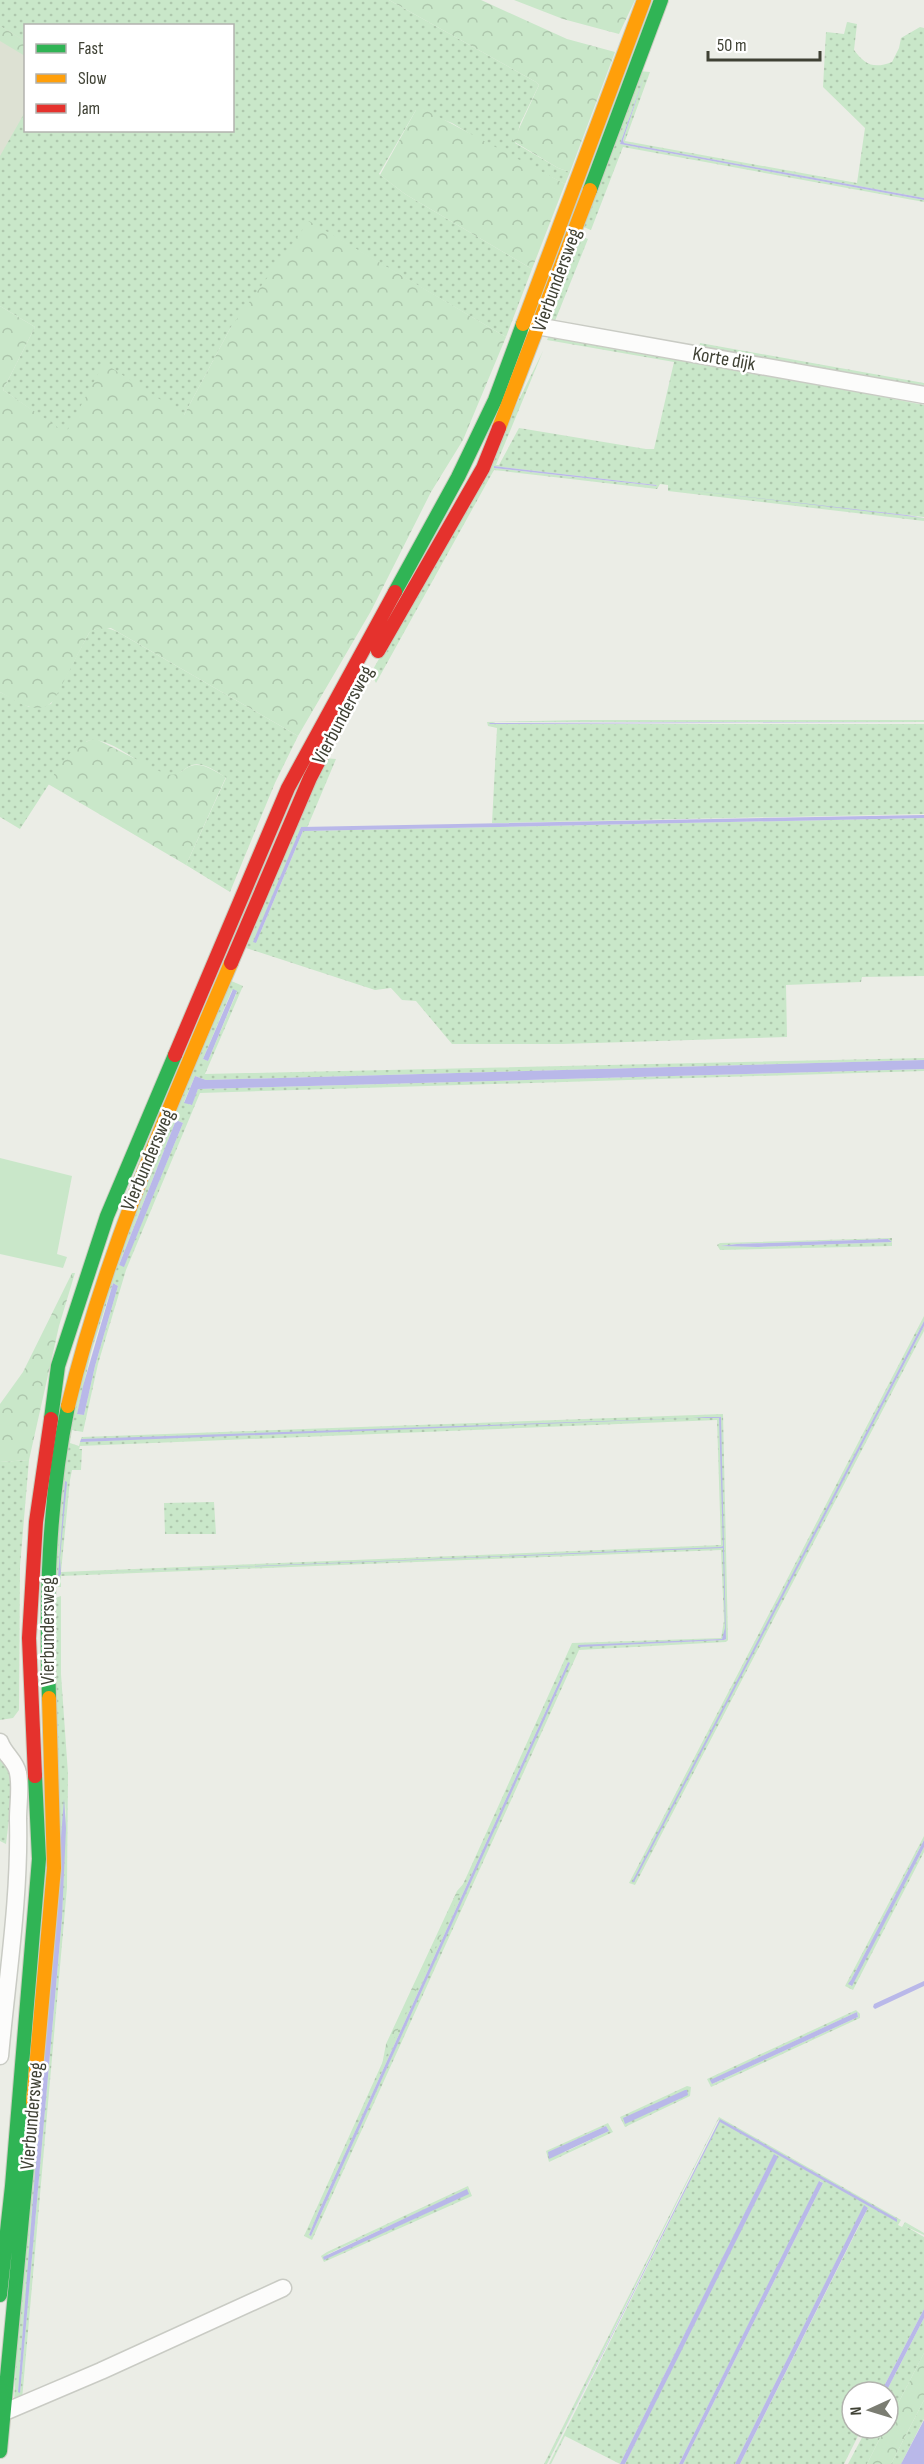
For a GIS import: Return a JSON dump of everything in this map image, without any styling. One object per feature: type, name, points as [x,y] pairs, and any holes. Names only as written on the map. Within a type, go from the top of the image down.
[{"type":"street","name":"Vierbundersweg","points":[[0,2451],[54,1868],[54,1793],[46,1634],[52,1511],[60,1446],[79,1355],[102,1279],[129,1205],[310,778],[388,633],[483,468],[644,0]]},
{"type":"street","name":"Vierbundersweg","points":[[0,2295],[12,2186],[39,1858],[29,1638],[36,1522],[58,1366],[107,1216],[288,788],[458,477],[531,326],[661,0]]},
{"type":"street","name":"Korte dijk","points":[[531,326],[924,395]]},
{"type":"street","name":"Vierbundersweg","points":[[0,1742],[4,1751],[14,1762],[18,1773],[19,1829],[0,2056]]},
{"type":"street","points":[[3,2414],[283,2288]]},
{"type":"shaded area","points":[[0,0],[24,24],[26,132],[0,251]]},
{"type":"green space","points":[[0,0],[389,0],[536,82],[539,85],[520,124],[515,143],[558,168],[570,172],[565,184],[493,148],[452,123],[416,110],[379,174],[405,194],[532,269],[506,337],[335,237],[231,327],[184,415],[66,434],[3,390],[35,327],[0,306],[0,156],[24,114],[24,132],[234,132],[234,24],[24,24],[24,40],[0,26]]},
{"type":"green space","points":[[389,0],[481,0],[567,39],[615,52],[570,172],[558,168],[513,141],[539,85],[536,82]]},
{"type":"green space","points":[[514,0],[635,0],[619,34],[563,19]]},
{"type":"green space","points":[[847,22],[857,24],[854,50],[866,62],[875,65],[892,62],[901,38],[920,27],[924,28],[924,198],[624,143],[623,140],[644,77],[620,144],[924,200],[924,202],[623,147],[591,230],[581,226],[639,71],[650,72],[625,141],[857,183],[865,128],[823,87],[826,32],[844,34]]},
{"type":"green space","points":[[0,26],[24,40],[24,55],[0,41]]},
{"type":"green space","points":[[420,107],[565,184],[532,269],[405,194],[380,175],[416,110]]},
{"type":"green space","points":[[309,221],[506,337],[463,440],[431,492],[371,611],[298,736],[111,628],[95,629],[89,633],[54,700],[48,705],[34,708],[0,692],[0,306],[35,327],[3,390],[66,433],[104,363],[184,415],[231,327]]},
{"type":"green space","points":[[578,235],[588,239],[555,321],[699,347],[700,343],[924,383],[924,385],[912,384],[924,386],[924,392],[544,325]]},
{"type":"green space","points":[[550,333],[924,399],[924,404],[869,394],[924,405],[924,517],[834,507],[924,518],[924,521],[668,491],[668,485],[660,484],[657,489],[494,470],[376,683],[371,673],[476,487],[543,351],[496,465],[499,465],[519,428],[654,449],[674,362],[547,340]],"holes":[[[494,466],[656,485],[494,468]]]},
{"type":"green space","points":[[104,627],[116,631],[298,736],[275,783],[230,892],[186,865],[226,778],[205,766],[192,765],[171,776],[157,772],[106,743],[97,740],[87,741],[64,761],[20,829],[0,817],[0,692],[29,707],[51,704],[89,633]]},
{"type":"green space","points":[[924,720],[924,722],[495,722],[490,724],[924,724],[924,814],[492,823],[497,728],[488,726],[487,722]]},
{"type":"green space","points":[[96,739],[165,774],[175,774],[191,766],[199,765],[226,777],[186,865],[48,784],[62,762],[74,749]]},
{"type":"green space","points":[[324,758],[336,759],[307,828],[301,827],[256,943],[303,831],[924,818],[924,976],[862,977],[861,982],[786,985],[787,1037],[562,1044],[452,1044],[416,1001],[402,1000],[391,988],[375,990],[246,948]]},
{"type":"green space","points":[[229,980],[243,986],[205,1074],[924,1058],[924,1060],[206,1080],[195,1076],[184,1102],[191,1105],[198,1089],[924,1069],[924,1071],[200,1093],[126,1270],[98,1364],[83,1432],[72,1430],[70,1443],[79,1446],[80,1442],[138,1439],[81,1439],[82,1437],[723,1414],[728,1640],[726,1642],[579,1650],[312,2240],[304,2236],[572,1643],[721,1638],[724,1621],[721,1550],[61,1576],[61,1587],[51,1587],[63,1466],[78,1387],[97,1308],[131,1210],[178,1106],[176,1104]],"holes":[[[232,990],[237,992],[208,1061],[203,1059]],[[176,1120],[183,1123],[124,1266],[119,1265]],[[113,1283],[118,1286],[95,1366],[84,1415],[77,1414],[91,1353]],[[717,1420],[721,1545],[61,1572],[70,1480],[72,1470],[81,1470],[82,1449],[79,1449],[80,1446]],[[726,1632],[724,1640],[578,1647],[722,1639]],[[568,1662],[311,2236],[309,2235],[318,2213]]]},
{"type":"green space","points":[[0,1158],[72,1176],[57,1254],[67,1257],[63,1268],[0,1254]]},
{"type":"green space","points":[[892,1238],[892,1242],[892,1246],[720,1250],[717,1245],[720,1243]],"holes":[[[888,1239],[892,1242],[758,1247],[720,1246]]]},
{"type":"green space","points":[[72,1273],[75,1273],[59,1326],[29,1460],[0,1462],[0,1404],[23,1372]]},
{"type":"green space","points":[[924,1316],[924,1321],[633,1882],[924,1326],[924,1331],[635,1885],[629,1883]]},
{"type":"green space","points":[[29,1460],[20,1566],[19,1710],[13,1718],[0,1720],[0,1462]]},
{"type":"green space","points":[[214,1502],[216,1534],[165,1534],[164,1503]]},
{"type":"green space","points":[[61,1596],[61,1674],[68,1774],[67,1887],[22,2400],[14,2403],[55,1598]],"holes":[[[66,1800],[62,1918],[20,2392],[18,2392]]]},
{"type":"green space","points":[[0,1754],[10,1767],[13,1785],[6,1844],[0,1841]]},
{"type":"green space","points":[[924,1836],[924,1840],[849,1984],[851,1986],[924,1847],[924,1852],[853,1990],[845,1986]]},
{"type":"green space","points":[[465,1882],[382,2065],[386,2044],[457,1891]]},
{"type":"green space","points":[[856,2010],[860,2014],[860,2018],[711,2087],[707,2079]],"holes":[[[857,2012],[858,2017],[712,2084],[711,2080]]]},
{"type":"green space","points":[[687,2086],[691,2087],[690,2096],[625,2127],[620,2117]]},
{"type":"green space","points":[[719,2117],[901,2220],[898,2225],[902,2227],[905,2222],[924,2233],[924,2235],[905,2226],[924,2237],[924,2309],[887,2380],[840,2380],[840,2440],[856,2440],[844,2464],[740,2464],[868,2208],[864,2206],[735,2464],[683,2464],[823,2183],[820,2181],[679,2464],[625,2464],[774,2155],[620,2464],[565,2436],[549,2464],[720,2121],[718,2120],[547,2464],[544,2464]]},
{"type":"green space","points":[[608,2123],[613,2132],[549,2162],[546,2151]],"holes":[[[606,2126],[609,2131],[565,2152],[549,2152]]]},
{"type":"green space","points":[[468,2186],[472,2196],[324,2262],[321,2256]],"holes":[[[467,2190],[468,2194],[325,2259],[328,2254]]]},
{"type":"green space","points":[[924,2318],[924,2353],[900,2400],[900,2380],[892,2380]]},
{"type":"green space","points":[[924,2353],[924,2400],[891,2464],[867,2464],[879,2440],[900,2440],[900,2400]]},
{"type":"green space","points":[[924,2400],[924,2419],[901,2464],[891,2464]]},
{"type":"green space","points":[[861,2440],[879,2440],[867,2464],[848,2464]]},
{"type":"water","points":[[644,77],[623,140],[624,143],[924,198],[924,200],[620,144]]},
{"type":"water","points":[[494,466],[656,485],[657,486],[494,468]]},
{"type":"water","points":[[670,488],[906,515],[924,518]]},
{"type":"water","points":[[924,722],[490,724],[489,723]]},
{"type":"water","points":[[924,815],[924,818],[303,831],[256,943],[253,942],[301,827]]},
{"type":"water","points":[[233,989],[237,991],[208,1061],[203,1059]]},
{"type":"water","points":[[924,1060],[924,1069],[198,1089],[192,1105],[184,1103],[195,1076],[206,1080]]},
{"type":"water","points":[[176,1120],[183,1123],[124,1267],[119,1265]]},
{"type":"water","points":[[888,1239],[892,1242],[758,1247],[720,1246],[737,1244]]},
{"type":"water","points":[[113,1283],[118,1286],[95,1366],[84,1415],[77,1414],[83,1386]]},
{"type":"water","points":[[924,1321],[924,1326],[632,1882]]},
{"type":"water","points":[[719,1417],[721,1417],[726,1639],[724,1640],[579,1647],[578,1645],[722,1639],[725,1628],[723,1548],[61,1574],[721,1547],[723,1546]]},
{"type":"water","points":[[705,1418],[80,1442],[81,1439]]},
{"type":"water","points":[[65,1481],[67,1482],[60,1558],[61,1574],[58,1578]]},
{"type":"water","points":[[568,1662],[570,1663],[311,2236],[309,2235],[318,2213]]},
{"type":"water","points":[[64,1799],[66,1828],[62,1918],[20,2393],[18,2392]]},
{"type":"water","points":[[924,1840],[924,1847],[852,1986],[848,1984],[851,1980]]},
{"type":"water","points":[[924,1981],[924,1986],[875,2009],[873,2007],[874,2004]]},
{"type":"water","points":[[857,2012],[858,2017],[712,2084],[710,2080]]},
{"type":"water","points":[[685,2090],[688,2095],[625,2124],[623,2118]]},
{"type":"water","points":[[720,2119],[897,2219],[897,2222],[720,2122],[547,2464]]},
{"type":"water","points":[[606,2126],[609,2131],[549,2159],[548,2152]]},
{"type":"water","points":[[774,2154],[778,2157],[625,2464],[620,2464]]},
{"type":"water","points":[[819,2181],[823,2183],[683,2464],[679,2464]]},
{"type":"water","points":[[467,2189],[469,2194],[324,2260],[323,2257]]},
{"type":"water","points":[[864,2205],[868,2208],[740,2464],[735,2464]]},
{"type":"water","points":[[924,2309],[924,2318],[892,2380],[887,2380]]},
{"type":"water","points":[[924,2420],[924,2464],[901,2464]]},
{"type":"traffic: fast","points":[[590,190],[661,0]]},
{"type":"traffic: fast","points":[[395,592],[458,477],[495,400],[523,324]]},
{"type":"traffic: fast","points":[[51,1419],[58,1366],[107,1216],[175,1055]]},
{"type":"traffic: fast","points":[[49,1698],[48,1588],[52,1515],[68,1406]]},
{"type":"traffic: fast","points":[[0,2295],[12,2186],[39,1859],[35,1776]]},
{"type":"traffic: fast","points":[[0,2451],[33,2102]]},
{"type":"traffic: slow","points":[[523,324],[644,0]]},
{"type":"traffic: slow","points":[[499,428],[590,190]]},
{"type":"traffic: slow","points":[[68,1406],[100,1292],[119,1236],[162,1126],[231,963]]},
{"type":"traffic: slow","points":[[33,2102],[54,1868],[49,1698]]},
{"type":"traffic: jam","points":[[378,651],[483,468],[499,428]]},
{"type":"traffic: jam","points":[[175,1055],[288,788],[395,592]]},
{"type":"traffic: jam","points":[[231,963],[310,778],[345,710]]},
{"type":"traffic: jam","points":[[35,1776],[29,1638],[36,1522],[51,1419]]}]
